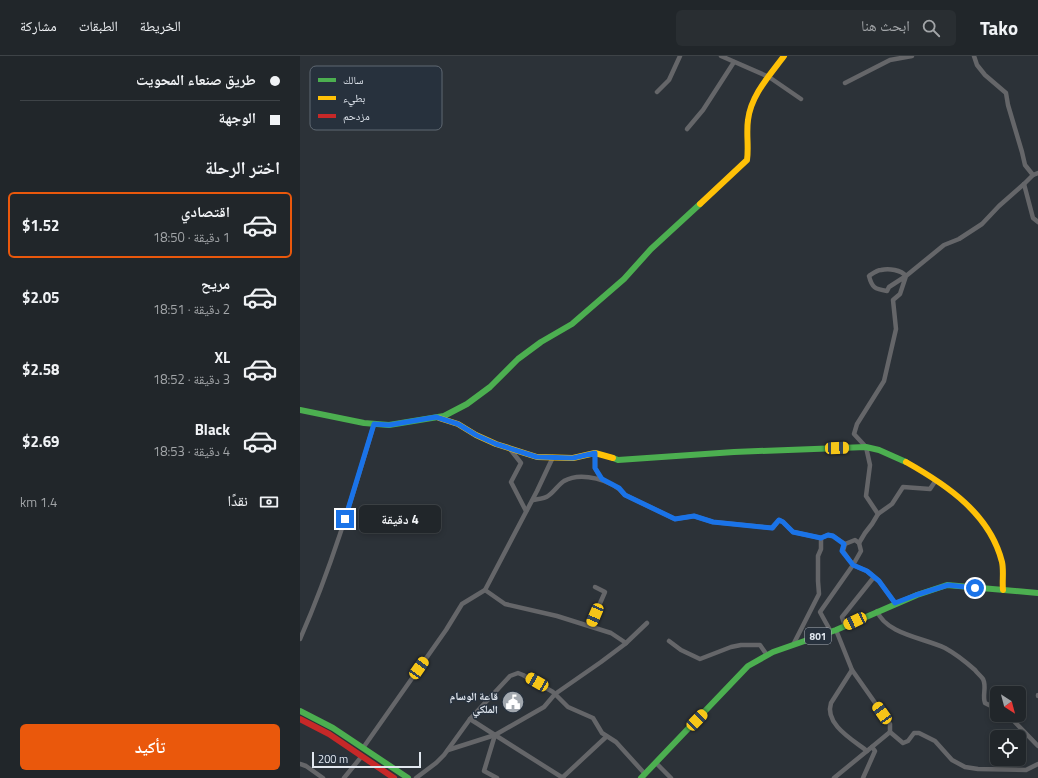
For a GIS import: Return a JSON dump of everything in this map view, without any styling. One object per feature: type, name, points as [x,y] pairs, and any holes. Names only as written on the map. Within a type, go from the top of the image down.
[{"type":"street","points":[[657,92],[669,80],[680,56]]},
{"type":"street","points":[[721,56],[769,77],[801,98]]},
{"type":"street","points":[[300,410],[374,424],[389,425],[444,416],[467,404],[490,387],[518,358],[541,342],[572,324],[619,284],[651,249],[747,160],[749,151],[748,121],[751,108],[769,77],[784,56]]},
{"type":"street","points":[[845,83],[890,60],[912,56]]},
{"type":"street","points":[[906,276],[903,273],[892,269],[880,270],[869,276],[871,284],[877,289],[887,291],[889,287],[906,276],[944,244],[959,239],[982,224],[999,206],[1036,174],[1025,165],[1006,93],[985,75],[977,65],[974,56]]},
{"type":"street","points":[[687,129],[703,110],[734,62]]},
{"type":"street","points":[[1024,184],[1033,218],[1038,222]]},
{"type":"street","points":[[878,514],[866,496],[870,465],[866,447],[854,434],[857,424],[884,381],[896,329],[893,300],[900,294],[906,276]]},
{"type":"street","points":[[436,417],[458,424],[476,435],[510,449],[537,457],[573,458],[595,453],[618,460],[734,452],[866,447],[879,450],[930,475],[971,507],[990,534],[1002,563],[1003,590]]},
{"type":"street","points":[[300,639],[318,597],[335,550],[374,424]]},
{"type":"street","points":[[510,449],[521,463],[511,482],[526,511]]},
{"type":"street","points":[[595,453],[595,468],[602,479]]},
{"type":"street","points":[[363,748],[446,630],[462,604],[485,590],[533,500],[553,457]]},
{"type":"street","points":[[533,500],[547,497],[564,481],[574,477],[602,479],[619,488],[625,495],[675,519],[694,516],[713,522],[772,528],[779,520],[793,532],[821,538],[828,535],[833,536],[844,544]]},
{"type":"street","points":[[936,480],[930,489],[903,487],[892,504],[878,514],[859,543],[861,551],[853,565],[820,612],[834,631],[852,670],[890,724],[890,732],[902,743],[908,741],[914,733],[920,733],[935,741],[952,760],[965,767],[978,769],[1026,770],[1038,764]]},
{"type":"street","points":[[793,645],[819,594],[818,556],[821,538]]},
{"type":"street","points":[[844,544],[855,540],[859,543]]},
{"type":"street","points":[[844,544],[842,551],[853,565],[867,571],[879,581],[895,603]]},
{"type":"street","points":[[844,626],[842,617],[874,577]]},
{"type":"street","name":"801","points":[[643,776],[748,666],[767,656],[793,645],[834,631],[895,603],[948,585],[1038,593]]},
{"type":"street","points":[[590,626],[605,592],[595,587]]},
{"type":"street","points":[[485,590],[505,604],[557,616],[612,633],[626,643]]},
{"type":"street","points":[[877,611],[879,617],[890,628],[945,649],[968,663],[982,678],[984,684],[984,703],[990,706]]},
{"type":"street","points":[[448,750],[495,735],[544,707],[555,694],[626,643],[647,623]]},
{"type":"street","points":[[669,641],[680,650],[700,659],[731,647],[741,645],[760,645],[767,656]]},
{"type":"street","points":[[852,670],[831,703],[829,709],[830,716],[841,730],[867,751]]},
{"type":"street","points":[[416,778],[436,763],[448,750],[470,719],[510,676],[516,673],[522,674],[555,694],[566,706],[593,718],[606,737],[618,744],[643,776]]},
{"type":"street","points":[[300,711],[333,728],[408,778]]},
{"type":"street","points":[[300,719],[329,734],[394,778]]},
{"type":"street","points":[[470,719],[562,778],[606,737]]},
{"type":"street","points":[[1015,722],[1038,746]]},
{"type":"street","points":[[834,778],[890,732]]},
{"type":"street","points":[[495,735],[484,771],[497,778]]},
{"type":"street","points":[[863,778],[875,752],[872,747]]},
{"type":"street","points":[[344,778],[362,756]]},
{"type":"street","points":[[656,763],[671,778]]},
{"type":"street","points":[[300,764],[306,766],[323,778]]},
{"type":"traffic: fast","points":[[300,410],[364,423],[389,425],[444,416],[467,404],[490,387],[518,359],[541,342],[572,324],[624,279],[651,249],[700,204]]},
{"type":"traffic: fast","points":[[613,458],[618,460],[734,452],[866,447],[879,450],[906,462]]},
{"type":"traffic: fast","points":[[641,778],[748,666],[773,652],[836,630],[917,595],[947,585],[1038,593]]},
{"type":"traffic: fast","points":[[300,711],[333,728],[408,778]]},
{"type":"traffic: slow","points":[[700,204],[747,160],[747,125],[753,102],[767,78],[784,56]]},
{"type":"traffic: slow","points":[[439,418],[458,424],[476,435],[496,444],[537,457],[573,458],[595,453],[613,458]]},
{"type":"traffic: slow","points":[[906,462],[951,491],[977,515],[988,529],[996,545],[1003,565],[1003,590]]},
{"type":"traffic: jam","points":[[300,719],[329,734],[394,778]]},
{"type":"place","name":"قاعة الوسام الملكي","points":[[513,702]]},
{"type":"route","points":[[345,519],[374,424],[389,425],[436,417],[458,424],[476,435],[496,444],[537,457],[573,458],[595,453],[595,468],[602,479],[619,488],[625,495],[675,519],[694,516],[713,522],[772,528],[779,520],[793,532],[821,538],[828,535],[833,536],[844,544],[842,551],[853,565],[867,571],[879,581],[895,603],[948,585],[975,588]]}]
